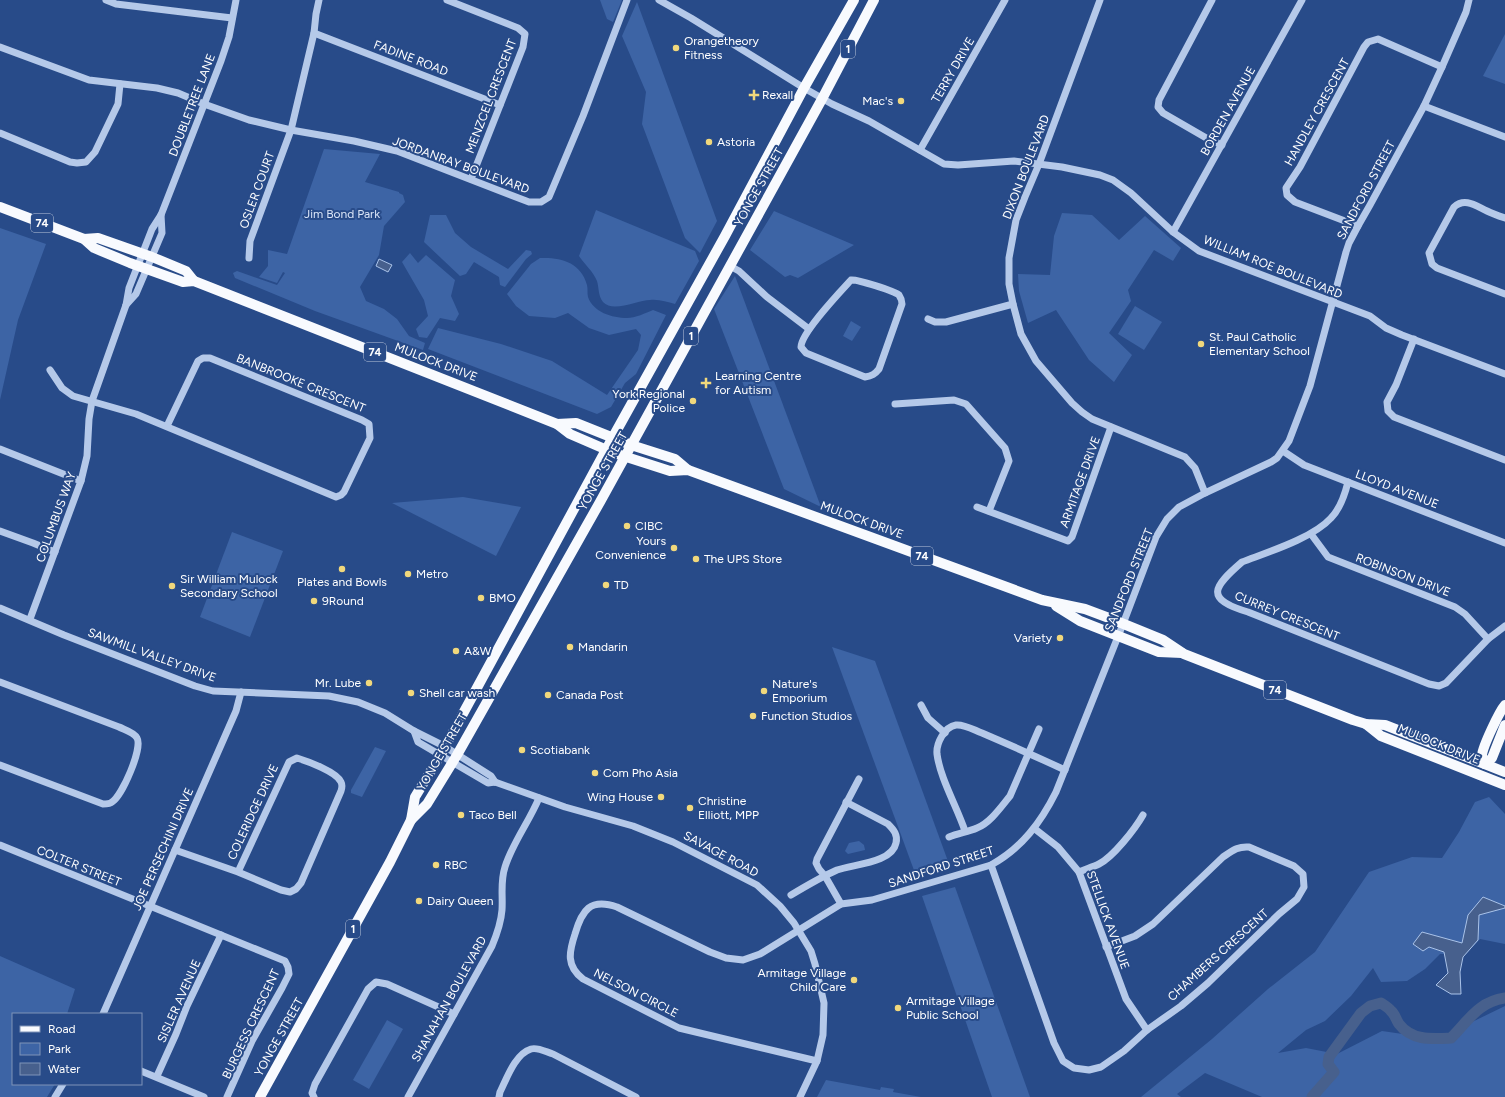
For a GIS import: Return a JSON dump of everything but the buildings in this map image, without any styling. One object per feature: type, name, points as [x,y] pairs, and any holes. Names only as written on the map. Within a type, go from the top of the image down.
[{"type":"main road","name":"YONGE STREET","points":[[411,820],[415,797],[442,751],[613,437],[725,236],[804,88],[854,0]]},
{"type":"main road","name":"YONGE STREET","points":[[260,1097],[411,820],[427,804],[454,759],[641,429],[822,99],[874,0]]},
{"type":"main road","name":"MULOCK DRIVE","points":[[0,207],[84,239],[94,248],[142,267],[183,282],[194,281],[557,424],[570,434],[606,450],[670,471],[688,470]]},
{"type":"main road","name":"MULOCK DRIVE","points":[[84,239],[98,238],[142,254],[186,271],[194,281]]},
{"type":"main road","name":"MULOCK DRIVE","points":[[557,424],[576,423],[631,445],[675,459],[688,470],[1050,603],[1084,609],[1163,640],[1184,654],[1228,672],[1366,724],[1384,725],[1505,772]]},
{"type":"main road","name":"MULOCK DRIVE","points":[[1050,603],[1080,621],[1159,652],[1184,654]]},
{"type":"main road","points":[[1505,705],[1501,709],[1494,724],[1482,755],[1485,764],[1492,758],[1505,725]]},
{"type":"main road","name":"MULOCK DRIVE","points":[[1366,724],[1381,736],[1505,785]]},
{"type":"street","points":[[106,0],[116,4],[232,18]]},
{"type":"street","name":"DOUBLETREE LANE","points":[[142,254],[152,229],[161,215],[226,46],[236,0]]},
{"type":"street","points":[[291,130],[314,33],[319,0]]},
{"type":"street","name":"MENZCEL CRESCENT","points":[[448,0],[518,28],[525,34],[523,47],[471,179]]},
{"type":"street","name":"JORDANRAY BOULEVARD","points":[[0,47],[90,80],[157,88],[178,93],[249,120],[397,151],[529,202],[541,202],[549,197],[583,116],[628,0]]},
{"type":"street","name":"WILLIAM ROE BOULEVARD","points":[[659,0],[691,18],[822,99],[869,121],[944,164],[958,165],[1014,161],[1083,170],[1100,174],[1113,180],[1138,199],[1173,232],[1199,251],[1370,316],[1386,328],[1505,374]]},
{"type":"street","name":"TERRY DRIVE","points":[[920,150],[1005,0]]},
{"type":"street","name":"DIXON BOULEVARD","points":[[1100,0],[1039,164],[1024,197],[1012,237],[1009,284],[1013,304],[1021,334],[1036,361],[1072,403],[1092,419],[1185,458],[1195,468],[1205,493]]},
{"type":"street","points":[[1212,0],[1159,100],[1158,107],[1163,113],[1208,139],[1222,145]]},
{"type":"street","name":"BORDEN AVENUE","points":[[1173,232],[1302,0]]},
{"type":"street","name":"SANDFORD STREET","points":[[799,930],[841,904],[884,897],[991,865],[1012,851],[1035,829],[1048,810],[1065,770],[1119,636],[1156,537],[1161,528],[1167,519],[1179,507],[1205,493],[1263,467],[1277,458],[1283,451],[1294,430],[1310,386],[1324,339],[1346,252],[1358,226],[1424,106],[1466,12],[1469,0]]},
{"type":"street","name":"FADINE ROAD","points":[[314,33],[500,105]]},
{"type":"street","name":"HANDLEY CRESCENT","points":[[1358,226],[1295,202],[1287,195],[1286,188],[1300,167],[1368,42],[1378,39],[1442,67]]},
{"type":"street","points":[[0,133],[70,162],[86,162],[95,152],[116,109],[120,93],[120,84]]},
{"type":"street","points":[[1424,106],[1505,137]]},
{"type":"street","name":"OSLER COURT","points":[[249,258],[250,241],[291,130]]},
{"type":"street","points":[[1505,218],[1477,205],[1465,203],[1458,204],[1454,206],[1429,253],[1432,264],[1437,268],[1505,294]]},
{"type":"street","name":"DOUBLETREE LANE","points":[[142,267],[152,258],[162,233],[161,215]]},
{"type":"street","name":"COLUMBUS WAY","points":[[30,619],[82,481],[87,456],[89,419],[92,402],[126,305],[129,288],[142,267],[142,254]]},
{"type":"street","points":[[730,266],[739,271],[767,297],[809,329]]},
{"type":"street","points":[[853,280],[861,281],[897,294],[901,299],[902,304],[879,369],[873,375],[866,377],[806,353],[801,347],[801,342],[809,329],[839,293],[853,280]]},
{"type":"street","points":[[928,319],[935,322],[946,322],[1013,304]]},
{"type":"street","points":[[1414,339],[1396,385],[1387,402],[1388,411],[1394,417],[1505,460]]},
{"type":"street","name":"BANBROOKE CRESCENT","points":[[50,370],[62,388],[73,396],[136,414],[336,497],[344,492],[371,433],[369,424],[362,420],[210,358],[203,358],[198,361],[167,426]]},
{"type":"street","points":[[895,404],[954,400],[966,404],[1005,448],[1009,458],[1007,467],[989,511]]},
{"type":"street","name":"ARMITAGE DRIVE","points":[[977,507],[1068,541],[1072,537],[1111,427]]},
{"type":"street","points":[[0,449],[82,481]]},
{"type":"street","name":"LLOYD AVENUE","points":[[1283,451],[1304,465],[1505,543]]},
{"type":"street","name":"CURREY CRESCENT","points":[[1348,482],[1339,506],[1332,518],[1311,534],[1242,562],[1224,578],[1218,588],[1217,592],[1221,600],[1232,607],[1429,684],[1439,686],[1443,685],[1451,678],[1488,639],[1505,626]]},
{"type":"street","points":[[0,531],[55,552]]},
{"type":"street","name":"ROBINSON DRIVE","points":[[1311,534],[1328,557],[1455,606],[1465,614],[1488,639]]},
{"type":"street","name":"SAWMILL VALLEY DRIVE","points":[[0,608],[30,619],[64,635],[195,686],[213,691],[329,696],[358,702],[385,713],[454,759]]},
{"type":"street","points":[[0,682],[119,727],[134,734],[139,745],[130,773],[116,799],[112,803],[103,804],[0,765]]},
{"type":"street","name":"JOE PERSECHINI DRIVE","points":[[103,1013],[236,711],[241,692]]},
{"type":"street","points":[[921,705],[928,718],[945,733]]},
{"type":"street","points":[[965,831],[959,812],[944,777],[937,753],[939,742],[945,733],[956,725],[966,727],[1029,753],[1065,770]]},
{"type":"street","points":[[950,837],[978,828],[1002,806],[1010,796],[1039,729]]},
{"type":"street","name":"COLERIDGE DRIVE","points":[[175,850],[238,872],[281,890],[290,892],[296,889],[301,883],[341,791],[341,782],[338,778],[330,772],[297,758],[289,762],[238,872]]},
{"type":"street","name":"SAVAGE ROAD","points":[[454,759],[488,783],[495,782],[565,807],[606,818],[652,833],[757,885],[789,916],[806,942],[816,964],[824,1003],[823,1035],[817,1061],[800,1097]]},
{"type":"street","points":[[1481,775],[1485,764]]},
{"type":"street","points":[[841,904],[816,863],[817,858],[859,779]]},
{"type":"street","name":"SHANAHAN BOULEVARD","points":[[408,1097],[486,958],[499,929],[502,910],[501,885],[505,868],[514,845],[539,798]]},
{"type":"street","points":[[791,895],[838,870],[884,857],[892,852],[895,846],[896,835],[894,830],[888,824],[846,802]]},
{"type":"street","points":[[1079,872],[1100,864],[1106,859],[1136,827],[1143,815]]},
{"type":"street","name":"STELLICK AVENUE","points":[[1035,829],[1058,846],[1079,872],[1126,999],[1147,1030]]},
{"type":"street","name":"COLTER STREET","points":[[0,845],[150,907]]},
{"type":"street","name":"CHAMBERS CRESCENT","points":[[991,865],[1054,1043],[1062,1060],[1074,1068],[1089,1070],[1101,1067],[1124,1051],[1147,1030],[1181,1006],[1208,982],[1279,914],[1297,899],[1304,887],[1303,874],[1294,866],[1249,847],[1242,846],[1235,848],[1223,857],[1153,924],[1136,936],[1106,947]]},
{"type":"street","name":"NELSON CIRCLE","points":[[799,930],[760,954],[743,960],[726,958],[710,952],[617,907],[608,904],[597,904],[588,908],[580,918],[570,950],[570,962],[575,971],[583,979],[679,1028],[817,1061]]},
{"type":"street","name":"BURGESS CRESCENT","points":[[150,907],[285,960],[288,967],[289,974],[252,1041],[227,1097]]},
{"type":"street","name":"SISLER AVENUE","points":[[157,1076],[187,1006],[221,935]]},
{"type":"street","points":[[314,1097],[312,1093],[315,1084],[368,989],[376,982],[387,984],[454,1014]]},
{"type":"street","points":[[499,1097],[500,1092],[518,1058],[525,1052],[532,1049],[542,1050],[553,1054],[636,1097]]},
{"type":"street","points":[[142,1071],[157,1076],[204,1097]]},
{"type":"street","points":[[55,1097],[62,1085]]},
{"type":"green space","points":[[600,0],[622,0],[613,22],[607,19]]},
{"type":"green space","points":[[637,2],[717,221],[700,253],[685,238],[642,124],[646,92],[622,36]]},
{"type":"green space","points":[[1505,34],[1505,84],[1483,76]]},
{"type":"green space","name":"Jim Bond Park","points":[[324,149],[380,154],[365,182],[399,192],[403,195],[405,202],[384,226],[379,255],[360,287],[366,301],[384,309],[397,319],[409,336],[425,343],[423,350],[315,311],[235,278],[233,273],[237,271],[277,285],[285,273],[283,272],[277,283],[259,277],[268,266],[268,250],[287,254]]},
{"type":"green space","points":[[596,210],[695,251],[699,261],[675,304],[653,300],[613,306],[607,305],[603,302],[600,297],[598,283],[595,277],[579,256]]},
{"type":"green space","points":[[774,211],[854,245],[798,278],[790,275],[785,277],[750,250]]},
{"type":"green space","points":[[1062,213],[1092,215],[1119,240],[1145,216],[1181,248],[1173,261],[1154,250],[1128,290],[1131,301],[1109,333],[1132,355],[1114,382],[1089,360],[1056,310],[1028,323],[1019,291],[1018,274],[1050,275],[1054,236]]},
{"type":"green space","points":[[430,215],[446,215],[455,233],[471,247],[508,269],[526,250],[531,251],[532,254],[526,259],[505,287],[500,285],[499,277],[474,262],[466,274],[460,276],[424,242]]},
{"type":"green space","points":[[0,228],[46,244],[18,320],[0,400]]},
{"type":"green space","points":[[410,253],[418,263],[426,255],[455,280],[451,296],[459,314],[455,321],[440,318],[427,338],[419,337],[416,329],[428,316],[424,300],[402,262]]},
{"type":"green space","points":[[540,258],[562,260],[575,266],[584,277],[590,302],[594,307],[604,313],[615,317],[630,318],[653,310],[666,315],[636,374],[625,383],[611,407],[597,414],[428,349],[438,328],[501,344],[552,361],[607,395],[638,350],[641,335],[636,329],[609,335],[589,328],[568,313],[555,318],[529,316],[516,306],[507,294],[531,264]]},
{"type":"green space","points":[[735,276],[821,507],[784,489],[714,309]]},
{"type":"green space","points":[[1135,306],[1162,322],[1144,350],[1118,334]]},
{"type":"green space","points":[[851,321],[861,327],[852,341],[843,336]]},
{"type":"green space","points":[[463,497],[521,507],[496,556],[392,503]]},
{"type":"green space","points":[[232,532],[283,551],[250,637],[200,617]]},
{"type":"green space","points":[[832,647],[875,661],[949,864],[915,873]]},
{"type":"green space","points":[[375,747],[386,751],[362,797],[351,793],[351,790]]},
{"type":"green space","points":[[1489,797],[1505,814],[1505,944],[1480,939],[1466,954],[1440,954],[1425,969],[1407,981],[1381,982],[1373,968],[1351,996],[1325,1021],[1306,1030],[1278,1053],[1306,1048],[1337,1054],[1382,1031],[1437,1039],[1505,1006],[1505,1097],[1262,1097],[1205,1073],[1177,1094],[1181,1097],[1141,1097],[1212,1039],[1268,989],[1315,952],[1369,872],[1412,857],[1442,858],[1459,832],[1475,802]]},
{"type":"green space","points":[[859,841],[864,845],[865,850],[848,854],[845,851],[849,843]]},
{"type":"green space","points":[[955,887],[1030,1097],[992,1097],[922,896]]},
{"type":"green space","points":[[0,956],[75,989],[67,1013],[12,1013],[12,1085],[54,1085],[47,1097],[0,1097]]},
{"type":"green space","points":[[387,1020],[403,1029],[369,1089],[353,1080]]},
{"type":"green space","points":[[826,1080],[880,1090],[881,1087],[894,1089],[893,1092],[921,1097],[817,1097]]},
{"type":"water","points":[[379,259],[392,265],[388,272],[376,266]]},
{"type":"water","points":[[1483,897],[1505,906],[1505,908],[1479,915],[1478,940],[1463,957],[1460,972],[1461,994],[1451,994],[1436,985],[1448,973],[1444,952],[1429,947],[1423,951],[1413,944],[1422,932],[1462,943],[1468,915]]},
{"type":"waterway","points":[[1312,1097],[1334,1072],[1328,1064],[1329,1057],[1361,1013],[1370,1006],[1381,1003],[1392,1012],[1399,1024],[1410,1034],[1423,1038],[1451,1038],[1469,1018],[1481,1008],[1488,1003],[1505,998]]},
{"type":"place","name":"Orangetheory Fitness","points":[[676,48]]},
{"type":"place","name":"Rexall","points":[[754,95]]},
{"type":"place","name":"Mac's","points":[[901,101]]},
{"type":"place","name":"Astoria","points":[[709,142]]},
{"type":"place","name":"St. Paul Catholic Elementary School","points":[[1201,344]]},
{"type":"place","name":"Learning Centre for Autism","points":[[706,383]]},
{"type":"place","name":"York Regional Police","points":[[693,401]]},
{"type":"place","name":"CIBC","points":[[627,526]]},
{"type":"place","name":"Yours Convenience","points":[[674,548]]},
{"type":"place","name":"The UPS Store","points":[[696,559]]},
{"type":"place","name":"Plates and Bowls","points":[[342,569]]},
{"type":"place","name":"Metro","points":[[408,574]]},
{"type":"place","name":"TD","points":[[606,585]]},
{"type":"place","name":"Sir William Mulock Secondary School","points":[[172,586]]},
{"type":"place","name":"BMO","points":[[481,598]]},
{"type":"place","name":"9Round","points":[[314,601]]},
{"type":"place","name":"Variety","points":[[1060,638]]},
{"type":"place","name":"Mandarin","points":[[570,647]]},
{"type":"place","name":"A&W","points":[[456,651]]},
{"type":"place","name":"Mr. Lube","points":[[369,683]]},
{"type":"place","name":"Nature's Emporium","points":[[764,691]]},
{"type":"place","name":"Shell car wash","points":[[411,693]]},
{"type":"place","name":"Canada Post","points":[[548,695]]},
{"type":"place","name":"Function Studios","points":[[753,716]]},
{"type":"place","name":"Scotiabank","points":[[522,750]]},
{"type":"place","name":"Com Pho Asia","points":[[595,773]]},
{"type":"place","name":"Wing House","points":[[661,797]]},
{"type":"place","name":"Christine Elliott, MPP","points":[[690,808]]},
{"type":"place","name":"Taco Bell","points":[[461,815]]},
{"type":"place","name":"RBC","points":[[436,865]]},
{"type":"place","name":"Dairy Queen","points":[[419,901]]},
{"type":"place","name":"Armitage Village Child Care","points":[[854,980]]},
{"type":"place","name":"Armitage Village Public School","points":[[898,1008]]}]
